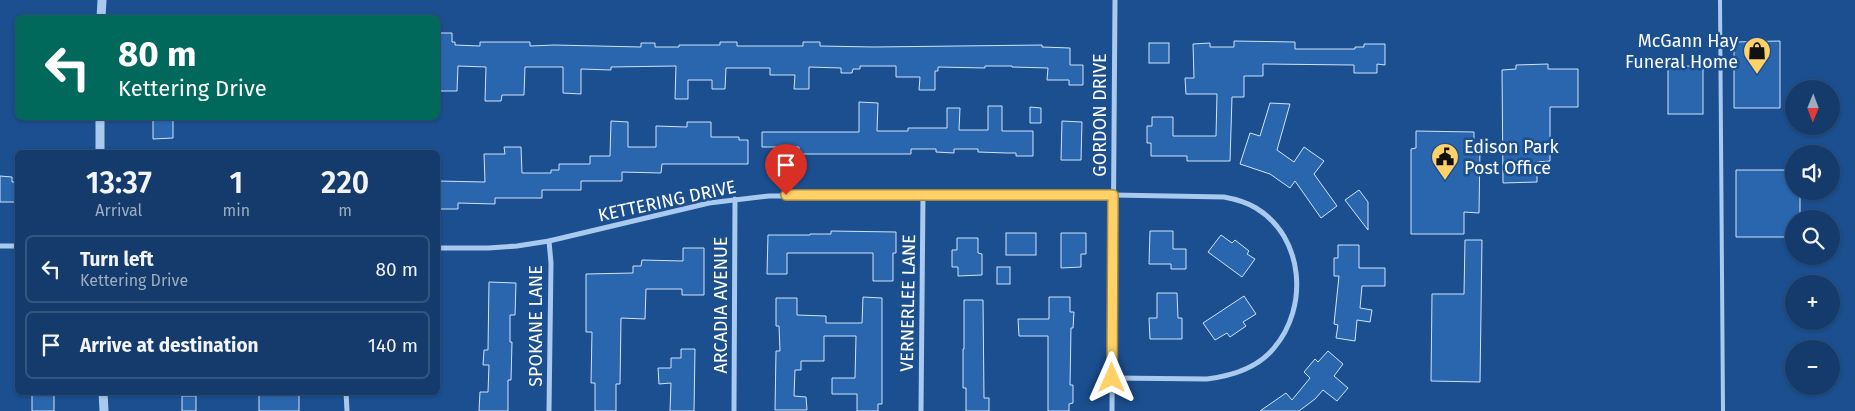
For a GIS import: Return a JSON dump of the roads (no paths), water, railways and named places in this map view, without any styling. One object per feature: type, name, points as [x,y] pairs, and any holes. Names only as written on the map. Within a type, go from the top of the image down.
[{"type":"street","points":[[102,0],[102,15]]},
{"type":"street","name":"GORDON DRIVE","points":[[1112,411],[1115,0]]},
{"type":"street","points":[[100,120],[100,150]]},
{"type":"street","name":"KETTERING DRIVE","points":[[440,248],[488,248],[549,241],[674,210],[735,199],[786,195],[1224,197],[1248,204],[1270,218],[1290,246],[1295,262],[1297,280],[1292,316],[1285,333],[1274,349],[1245,370],[1222,377],[1206,379],[1112,378]]},
{"type":"street","name":"VERNERLEE LANE","points":[[921,411],[923,195]]},
{"type":"street","name":"ARCADIA AVENUE","points":[[734,411],[735,199]]},
{"type":"street","name":"SPOKANE LANE","points":[[549,241],[551,263],[550,411]]},
{"type":"street","points":[[0,246],[15,246]]},
{"type":"street","points":[[102,395],[104,411]]},
{"type":"street","points":[[346,395],[347,411]]},
{"type":"lane","points":[[1720,0],[1723,411]]},
{"type":"place","name":"McGann Hay Funeral Home","points":[[1757,75]]},
{"type":"place","name":"Edison Park Post Office","points":[[1445,181]]}]
